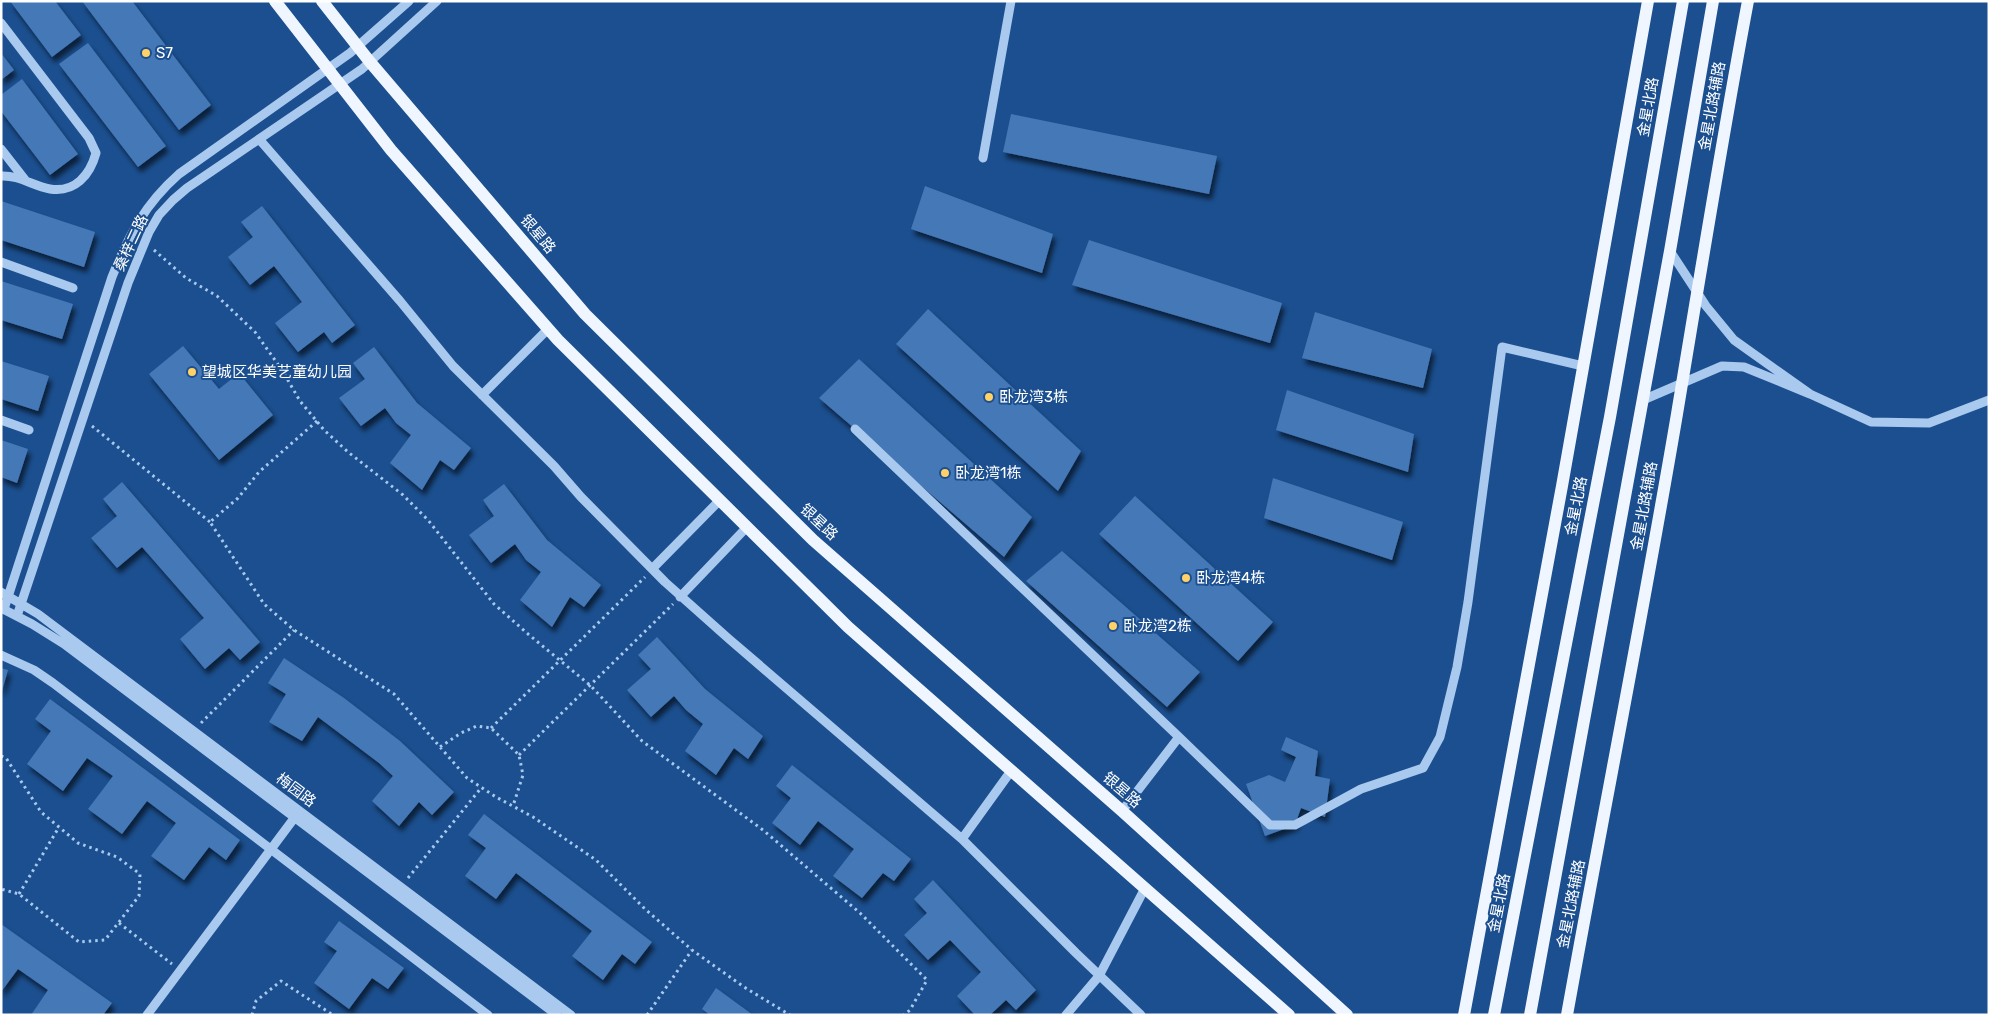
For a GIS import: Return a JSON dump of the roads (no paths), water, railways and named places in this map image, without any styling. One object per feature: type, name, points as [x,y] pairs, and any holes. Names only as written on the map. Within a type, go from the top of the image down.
[{"type":"main road","points":[[275,1],[391,150],[548,329],[848,627],[1289,1015]]},
{"type":"main road","name":"银星路","points":[[322,1],[370,62],[585,314],[813,540],[1122,811],[1347,1015]]},
{"type":"main road","points":[[1464,1015],[1648,1]]},
{"type":"main road","name":"金星北路","points":[[1494,1015],[1610,417],[1683,1]]},
{"type":"main road","points":[[1530,1015],[1670,251],[1713,1]]},
{"type":"main road","name":"金星北路辅路","points":[[1567,1015],[1626,701],[1748,1]]},
{"type":"street","name":"桑梓二路","points":[[3,609],[5,594],[112,277],[137,221],[162,189],[179,174],[328,70],[358,47],[409,1]]},
{"type":"street","name":"桑梓二路","points":[[17,616],[128,282],[144,242],[159,215],[187,188],[340,85],[370,62],[437,1]]},
{"type":"street","points":[[983,158],[1012,1]]},
{"type":"street","points":[[1,23],[89,138],[96,153],[92,166],[82,180],[67,188],[50,189],[10,176],[1,176]]},
{"type":"street","points":[[259,139],[394,294],[453,366],[554,466],[580,497],[652,570],[962,839],[1099,976],[1141,1015]]},
{"type":"street","points":[[1,149],[26,181]]},
{"type":"street","points":[[1670,251],[1696,291],[1734,340],[1810,394]]},
{"type":"street","points":[[1,262],[73,288]]},
{"type":"street","points":[[482,395],[548,329]]},
{"type":"street","points":[[855,428],[1270,825],[1295,825],[1362,789],[1423,768],[1440,737],[1457,667],[1468,602],[1502,348],[1583,366]]},
{"type":"street","points":[[1643,400],[1722,366],[1744,367],[1871,422],[1929,423],[1989,400]]},
{"type":"street","points":[[1,420],[29,430]]},
{"type":"street","points":[[652,570],[720,500]]},
{"type":"street","points":[[680,596],[747,527]]},
{"type":"street","name":"梅园路","points":[[5,594],[38,614],[193,730],[297,814],[557,1015]]},
{"type":"street","name":"梅园路","points":[[3,609],[64,644],[297,814],[401,887],[571,1015]]},
{"type":"street","points":[[1,655],[19,662],[53,683],[488,1015]]},
{"type":"street","points":[[1122,811],[1178,738]]},
{"type":"street","points":[[962,839],[1011,771]]},
{"type":"street","points":[[147,1015],[297,814]]},
{"type":"street","points":[[1066,1015],[1099,976],[1144,888]]},
{"type":"place","name":"S7","points":[[146,53]]},
{"type":"place","name":"望城区华美艺童幼儿园","points":[[192,372]]},
{"type":"place","name":"卧龙湾3栋","points":[[989,397]]},
{"type":"place","name":"卧龙湾1栋","points":[[945,473]]},
{"type":"place","name":"卧龙湾4栋","points":[[1186,578]]},
{"type":"place","name":"卧龙湾2栋","points":[[1113,626]]}]
